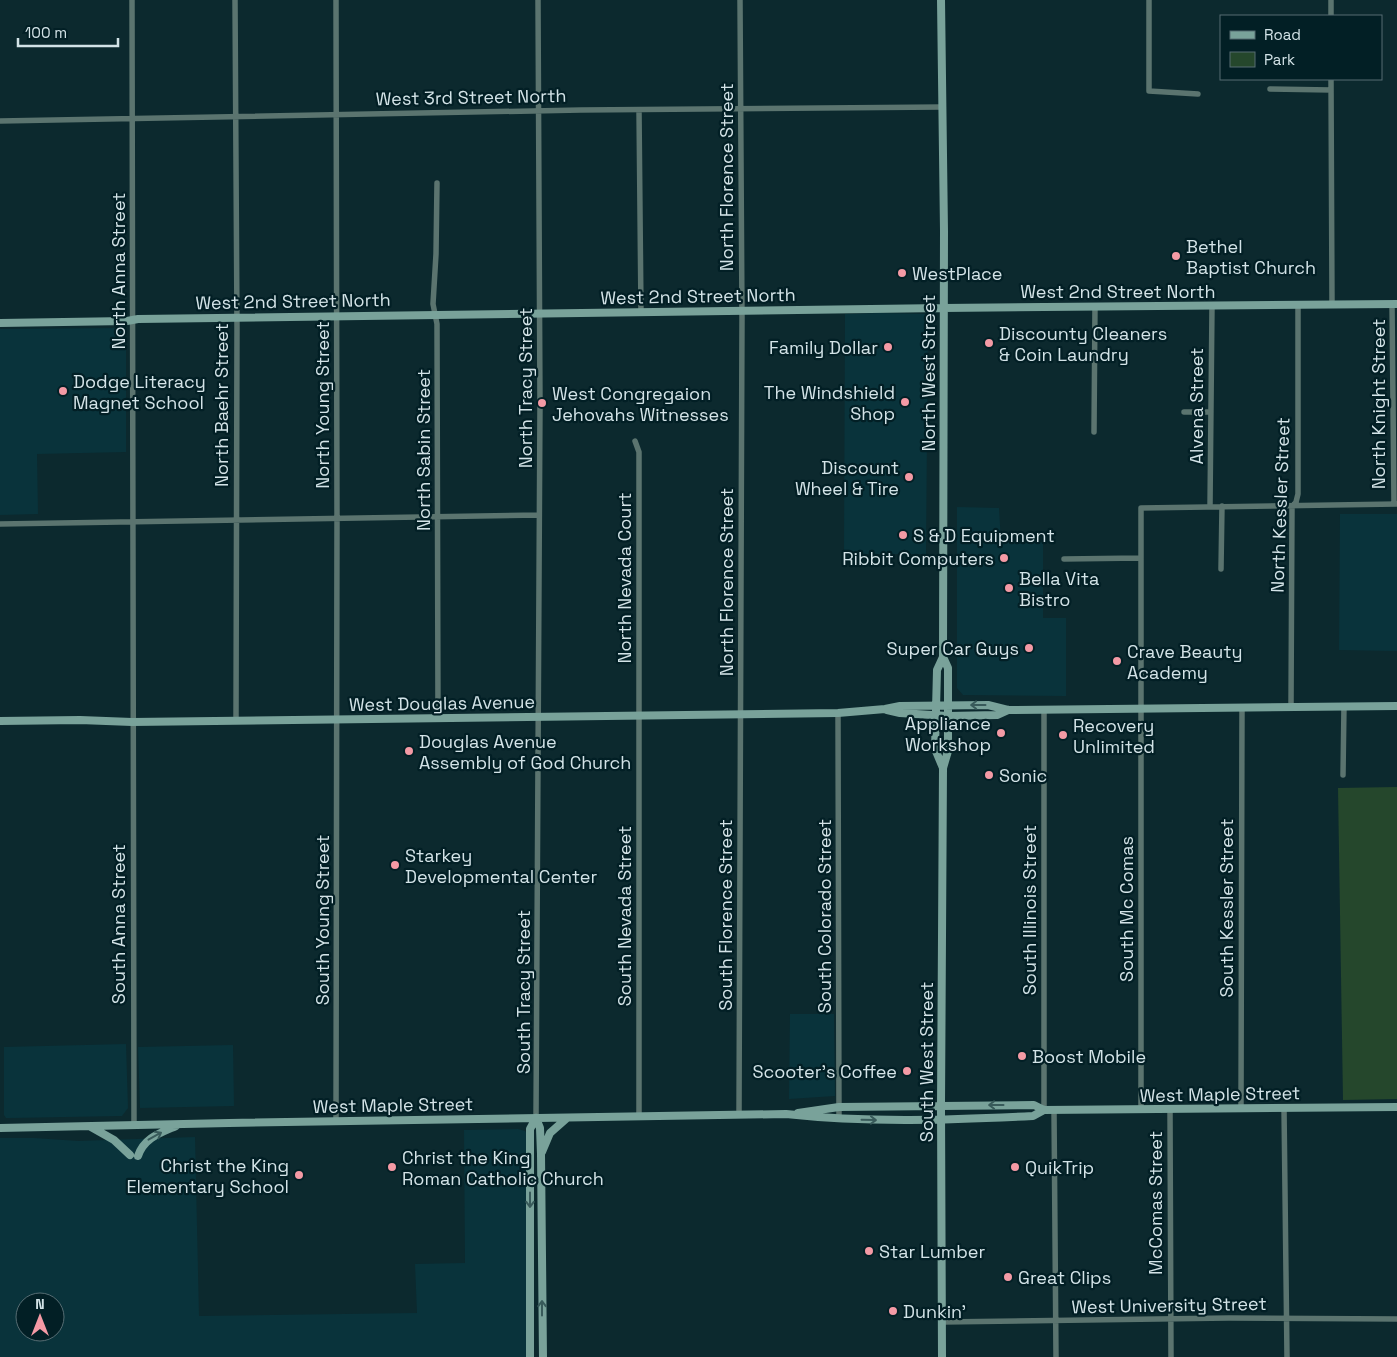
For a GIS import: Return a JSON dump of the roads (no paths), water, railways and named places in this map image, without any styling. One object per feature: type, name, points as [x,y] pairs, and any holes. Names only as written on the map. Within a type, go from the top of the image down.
[{"type":"street","name":"North Anna Street","points":[[132,0],[132,722]]},
{"type":"street","name":"North Baehr Street","points":[[235,0],[237,316],[236,721]]},
{"type":"street","name":"North Young Street","points":[[336,0],[337,720]]},
{"type":"street","name":"North Tracy Street","points":[[538,0],[540,313],[539,717]]},
{"type":"street","name":"North Florence Street","points":[[740,0],[742,310],[741,714]]},
{"type":"street","name":"North West Street","points":[[941,0],[943,657],[948,668],[948,705]]},
{"type":"street","points":[[1149,0],[1149,91],[1198,94]]},
{"type":"street","points":[[1331,0],[1331,15]]},
{"type":"street","points":[[1331,80],[1332,304]]},
{"type":"street","points":[[1270,89],[1331,90]]},
{"type":"street","name":"West 3rd Street North","points":[[0,121],[235,115],[942,106]]},
{"type":"street","points":[[639,110],[641,312]]},
{"type":"street","name":"North Sabin Street","points":[[437,183],[433,304],[437,324],[438,718]]},
{"type":"street","name":"West 2nd Street North","points":[[0,323],[237,316],[1395,304]]},
{"type":"street","name":"North Knight Street","points":[[1395,304],[1395,504]]},
{"type":"street","name":"North Kessler Street","points":[[1291,707],[1292,507],[1296,502],[1298,494],[1298,305]]},
{"type":"street","points":[[1094,432],[1095,306]]},
{"type":"street","name":"Alvena Street","points":[[1210,506],[1212,306]]},
{"type":"street","points":[[1184,412],[1211,412]]},
{"type":"street","name":"North Nevada Court","points":[[635,441],[640,452],[639,715]]},
{"type":"street","points":[[1210,506],[1395,504]]},
{"type":"street","name":"South Mc Comas","points":[[1142,1110],[1140,508],[1210,506]]},
{"type":"street","points":[[1222,506],[1222,570]]},
{"type":"street","points":[[0,524],[539,515]]},
{"type":"street","points":[[1064,559],[1141,558]]},
{"type":"street","name":"North West Street","points":[[937,705],[937,670],[943,657]]},
{"type":"street","name":"West Douglas Avenue","points":[[0,721],[80,720],[132,722],[838,713],[885,710],[900,706],[937,705],[988,705],[1008,710],[1397,706]]},
{"type":"street","name":"South West Street","points":[[937,705],[935,749],[943,768]]},
{"type":"street","name":"South West Street","points":[[942,1357],[943,768],[948,751],[948,705]]},
{"type":"street","points":[[1343,775],[1344,706]]},
{"type":"street","name":"South Kessler Street","points":[[1241,1108],[1242,707]]},
{"type":"street","name":"West Douglas Avenue","points":[[885,710],[900,713],[948,716],[997,715],[1008,710]]},
{"type":"street","name":"South Illinois Street","points":[[1044,710],[1044,1110]]},
{"type":"street","name":"South Colorado Street","points":[[838,713],[839,1119]]},
{"type":"street","name":"South Florence Street","points":[[739,1115],[741,714]]},
{"type":"street","name":"South Nevada Street","points":[[639,715],[639,1117]]},
{"type":"street","name":"South Tracy Street","points":[[530,1357],[530,1128],[536,1118],[538,1104],[539,717]]},
{"type":"street","name":"South Young Street","points":[[336,1122],[337,720]]},
{"type":"street","name":"South Anna Street","points":[[132,722],[134,1125]]},
{"type":"street","name":"West Maple Street","points":[[0,1128],[786,1114],[839,1107],[1034,1105],[1044,1110],[1142,1110],[1397,1107]]},
{"type":"street","points":[[889,1107],[890,1120]]},
{"type":"street","points":[[1284,1108],[1287,1357]]},
{"type":"street","name":"McComas Street","points":[[1170,1109],[1170,1357]]},
{"type":"street","name":"West Maple Street","points":[[786,1114],[839,1119],[941,1121],[1034,1116],[1044,1110]]},
{"type":"street","points":[[1054,1110],[1056,1357]]},
{"type":"street","name":"South Tracy Street","points":[[536,1118],[540,1128],[541,1154],[542,1357]]},
{"type":"street","points":[[541,1154],[550,1133],[567,1118]]},
{"type":"street","points":[[138,1156],[143,1146],[150,1139],[179,1124]]},
{"type":"street","points":[[90,1126],[114,1140],[130,1155]]},
{"type":"street","name":"West University Street","points":[[942,1322],[1397,1319]]},
{"type":"place","name":"Bethel Baptist Church","points":[[1176,256]]},
{"type":"place","name":"WestPlace","points":[[902,273]]},
{"type":"place","name":"Discounty Cleaners & Coin Laundry","points":[[989,343]]},
{"type":"place","name":"Family Dollar","points":[[888,347]]},
{"type":"place","name":"Dodge Literacy Magnet School","points":[[63,391]]},
{"type":"place","name":"The Windshield Shop","points":[[905,402]]},
{"type":"place","name":"West Congregaion Jehovahs Witnesses","points":[[542,403]]},
{"type":"place","name":"Discount Wheel & Tire","points":[[909,477]]},
{"type":"place","name":"S & D Equipment","points":[[903,535]]},
{"type":"place","name":"Ribbit Computers","points":[[1004,558]]},
{"type":"place","name":"Bella Vita Bistro","points":[[1009,588]]},
{"type":"place","name":"Super Car Guys","points":[[1029,648]]},
{"type":"place","name":"Crave Beauty Academy","points":[[1117,661]]},
{"type":"place","name":"Appliance Workshop","points":[[1001,733]]},
{"type":"place","name":"Recovery Unlimited","points":[[1063,735]]},
{"type":"place","name":"Douglas Avenue Assembly of God Church","points":[[409,751]]},
{"type":"place","name":"Sonic","points":[[989,775]]},
{"type":"place","name":"Starkey Developmental Center","points":[[395,865]]},
{"type":"place","name":"Boost Mobile","points":[[1022,1056]]},
{"type":"place","name":"Scooter's Coffee","points":[[907,1071]]},
{"type":"place","name":"Christ the King Roman Catholic Church","points":[[392,1167]]},
{"type":"place","name":"QuikTrip","points":[[1015,1167]]},
{"type":"place","name":"Christ the King Elementary School","points":[[299,1175]]},
{"type":"place","name":"Star Lumber","points":[[869,1251]]},
{"type":"place","name":"Great Clips","points":[[1008,1277]]},
{"type":"place","name":"Dunkin'","points":[[893,1311]]}]
